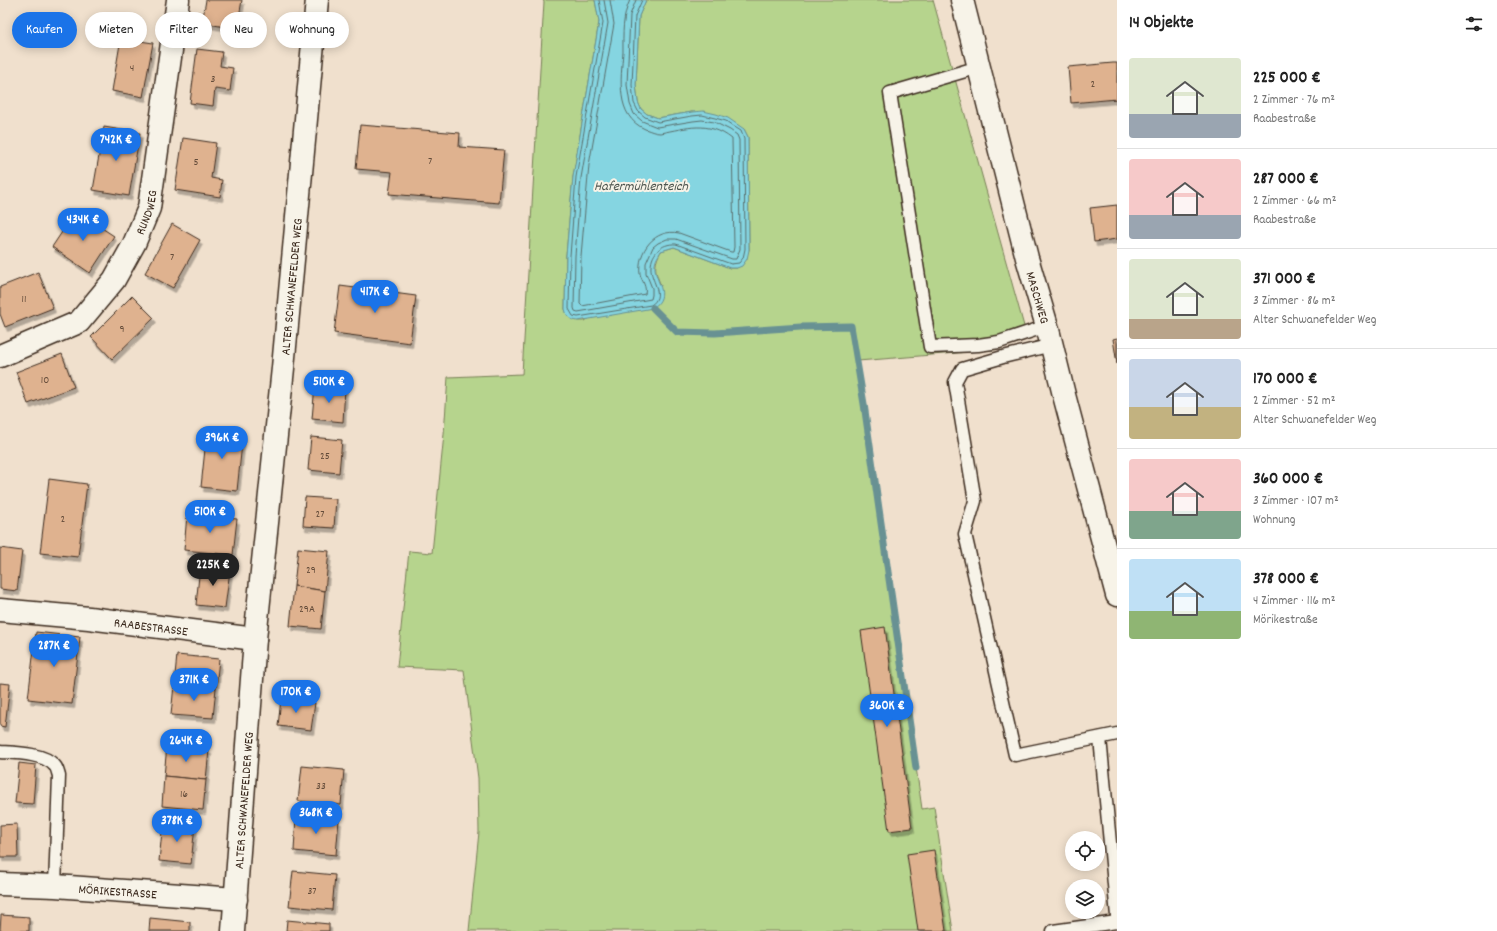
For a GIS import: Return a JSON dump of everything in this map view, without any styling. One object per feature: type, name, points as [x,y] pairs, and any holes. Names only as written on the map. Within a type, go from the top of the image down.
[{"type":"street","name":"RUNDWEG","points":[[0,356],[79,322],[114,280],[134,244],[149,208],[178,0]]},
{"type":"street","name":"ALTER SCHWANEFELDER WEG","points":[[232,931],[236,899],[255,639],[284,368],[316,0]]},
{"type":"street","name":"MASCHWEG","points":[[966,1],[979,67],[1027,258],[1049,335],[1116,591]]},
{"type":"street","name":"RAABESTRASSE","points":[[0,610],[89,618],[255,639]]},
{"type":"street","name":"MÖRIKESTRASSE","points":[[0,884],[55,886],[236,899]]},
{"type":"lane","points":[[979,67],[890,93],[930,348],[978,345],[1049,335]]},
{"type":"lane","points":[[1049,335],[1003,357],[962,369],[954,382],[975,501],[965,534],[1015,755],[1117,734]]},
{"type":"lane","points":[[1100,738],[1117,916]]},
{"type":"lane","points":[[0,752],[31,755],[47,760],[55,765],[59,776],[55,886]]},
{"type":"lane","points":[[1053,931],[1117,922]]},
{"type":"green space","points":[[543,0],[595,0],[599,22],[573,177],[566,255],[566,313],[572,319],[584,321],[661,286],[657,276],[656,265],[661,251],[674,247],[730,268],[737,268],[749,250],[748,137],[744,129],[692,112],[658,118],[647,114],[641,109],[638,102],[636,85],[639,16],[646,0],[933,0],[1027,337],[993,350],[858,361],[922,809],[934,807],[953,931],[469,931],[479,832],[478,778],[464,670],[397,667],[409,551],[432,553],[448,377],[522,374]]},
{"type":"water","name":"Hafermühlenteich","points":[[595,0],[646,0],[639,16],[636,85],[638,102],[641,109],[647,114],[658,118],[703,111],[728,118],[744,129],[748,137],[749,250],[747,259],[742,266],[737,268],[730,268],[674,247],[661,251],[656,259],[655,271],[662,293],[658,303],[653,308],[578,321],[569,318],[565,309],[566,255],[573,177],[599,22]]},
{"type":"building","points":[[206,0],[242,0],[240,12],[220,12],[220,26],[212,25],[212,12],[204,12]]},
{"type":"building","points":[[147,42],[153,43],[143,97],[112,91],[119,48],[147,48]]},
{"type":"building","points":[[197,49],[222,52],[220,66],[233,68],[230,91],[215,89],[213,106],[190,103]]},
{"type":"building","points":[[1117,63],[1117,99],[1071,103],[1068,67]]},
{"type":"building","points":[[360,125],[460,133],[459,147],[504,150],[499,203],[389,194],[392,172],[356,169]]},
{"type":"building","points":[[104,127],[140,133],[129,196],[93,190]]},
{"type":"building","points":[[183,138],[216,143],[211,178],[222,180],[220,197],[175,190]]},
{"type":"building","points":[[1117,205],[1117,239],[1094,242],[1090,208]]},
{"type":"building","points":[[76,211],[114,236],[90,273],[52,247]]},
{"type":"building","points":[[172,224],[200,240],[173,288],[145,273]]},
{"type":"building","points":[[38,272],[53,308],[5,327],[0,314],[0,287]]},
{"type":"building","points":[[340,286],[416,296],[410,343],[334,333]]},
{"type":"building","points":[[132,296],[154,318],[112,359],[91,337]]},
{"type":"building","points":[[1117,338],[1117,364],[1113,339]]},
{"type":"building","points":[[62,354],[74,387],[28,404],[16,372]]},
{"type":"building","points":[[315,385],[345,388],[343,422],[312,419]]},
{"type":"building","points":[[207,430],[243,434],[237,491],[201,487]]},
{"type":"building","points":[[311,437],[342,440],[339,473],[308,470]]},
{"type":"building","points":[[49,479],[87,484],[78,557],[40,553]]},
{"type":"building","points":[[305,497],[336,499],[334,528],[303,526]]},
{"type":"building","points":[[187,514],[237,519],[233,555],[184,550]]},
{"type":"building","points":[[0,548],[22,551],[17,591],[0,589]]},
{"type":"building","points":[[298,548],[329,551],[325,591],[294,586]]},
{"type":"building","points":[[200,566],[230,570],[225,608],[196,605]]},
{"type":"building","points":[[294,586],[325,591],[321,629],[290,626]]},
{"type":"building","points":[[885,627],[912,828],[889,831],[861,631]]},
{"type":"building","points":[[36,632],[80,637],[72,704],[28,699]]},
{"type":"building","points":[[177,655],[219,659],[216,688],[174,685]]},
{"type":"building","points":[[0,683],[10,684],[5,727],[0,726]]},
{"type":"building","points":[[174,685],[216,688],[213,718],[171,715]]},
{"type":"building","points":[[281,699],[315,703],[311,730],[278,726]]},
{"type":"building","points":[[167,746],[209,750],[206,780],[164,776]]},
{"type":"building","points":[[19,763],[36,765],[33,804],[15,803]]},
{"type":"building","points":[[302,766],[344,770],[341,805],[298,801]]},
{"type":"building","points":[[164,776],[206,780],[203,810],[162,806]]},
{"type":"building","points":[[296,816],[339,820],[336,855],[294,851]]},
{"type":"building","points":[[163,822],[195,825],[191,864],[159,861]]},
{"type":"building","points":[[17,824],[18,857],[0,857],[0,825]]},
{"type":"building","points":[[934,850],[946,931],[918,931],[907,854]]},
{"type":"building","points":[[293,871],[335,875],[332,910],[289,906]]},
{"type":"building","points":[[1,915],[29,917],[29,931],[0,931]]},
{"type":"building","points":[[150,918],[190,922],[190,931],[149,931]]},
{"type":"building","points":[[287,920],[329,924],[329,931],[286,931]]},
{"type":"waterway","points":[[653,308],[677,332],[715,333],[801,327],[851,326],[864,404],[916,768]]}]
